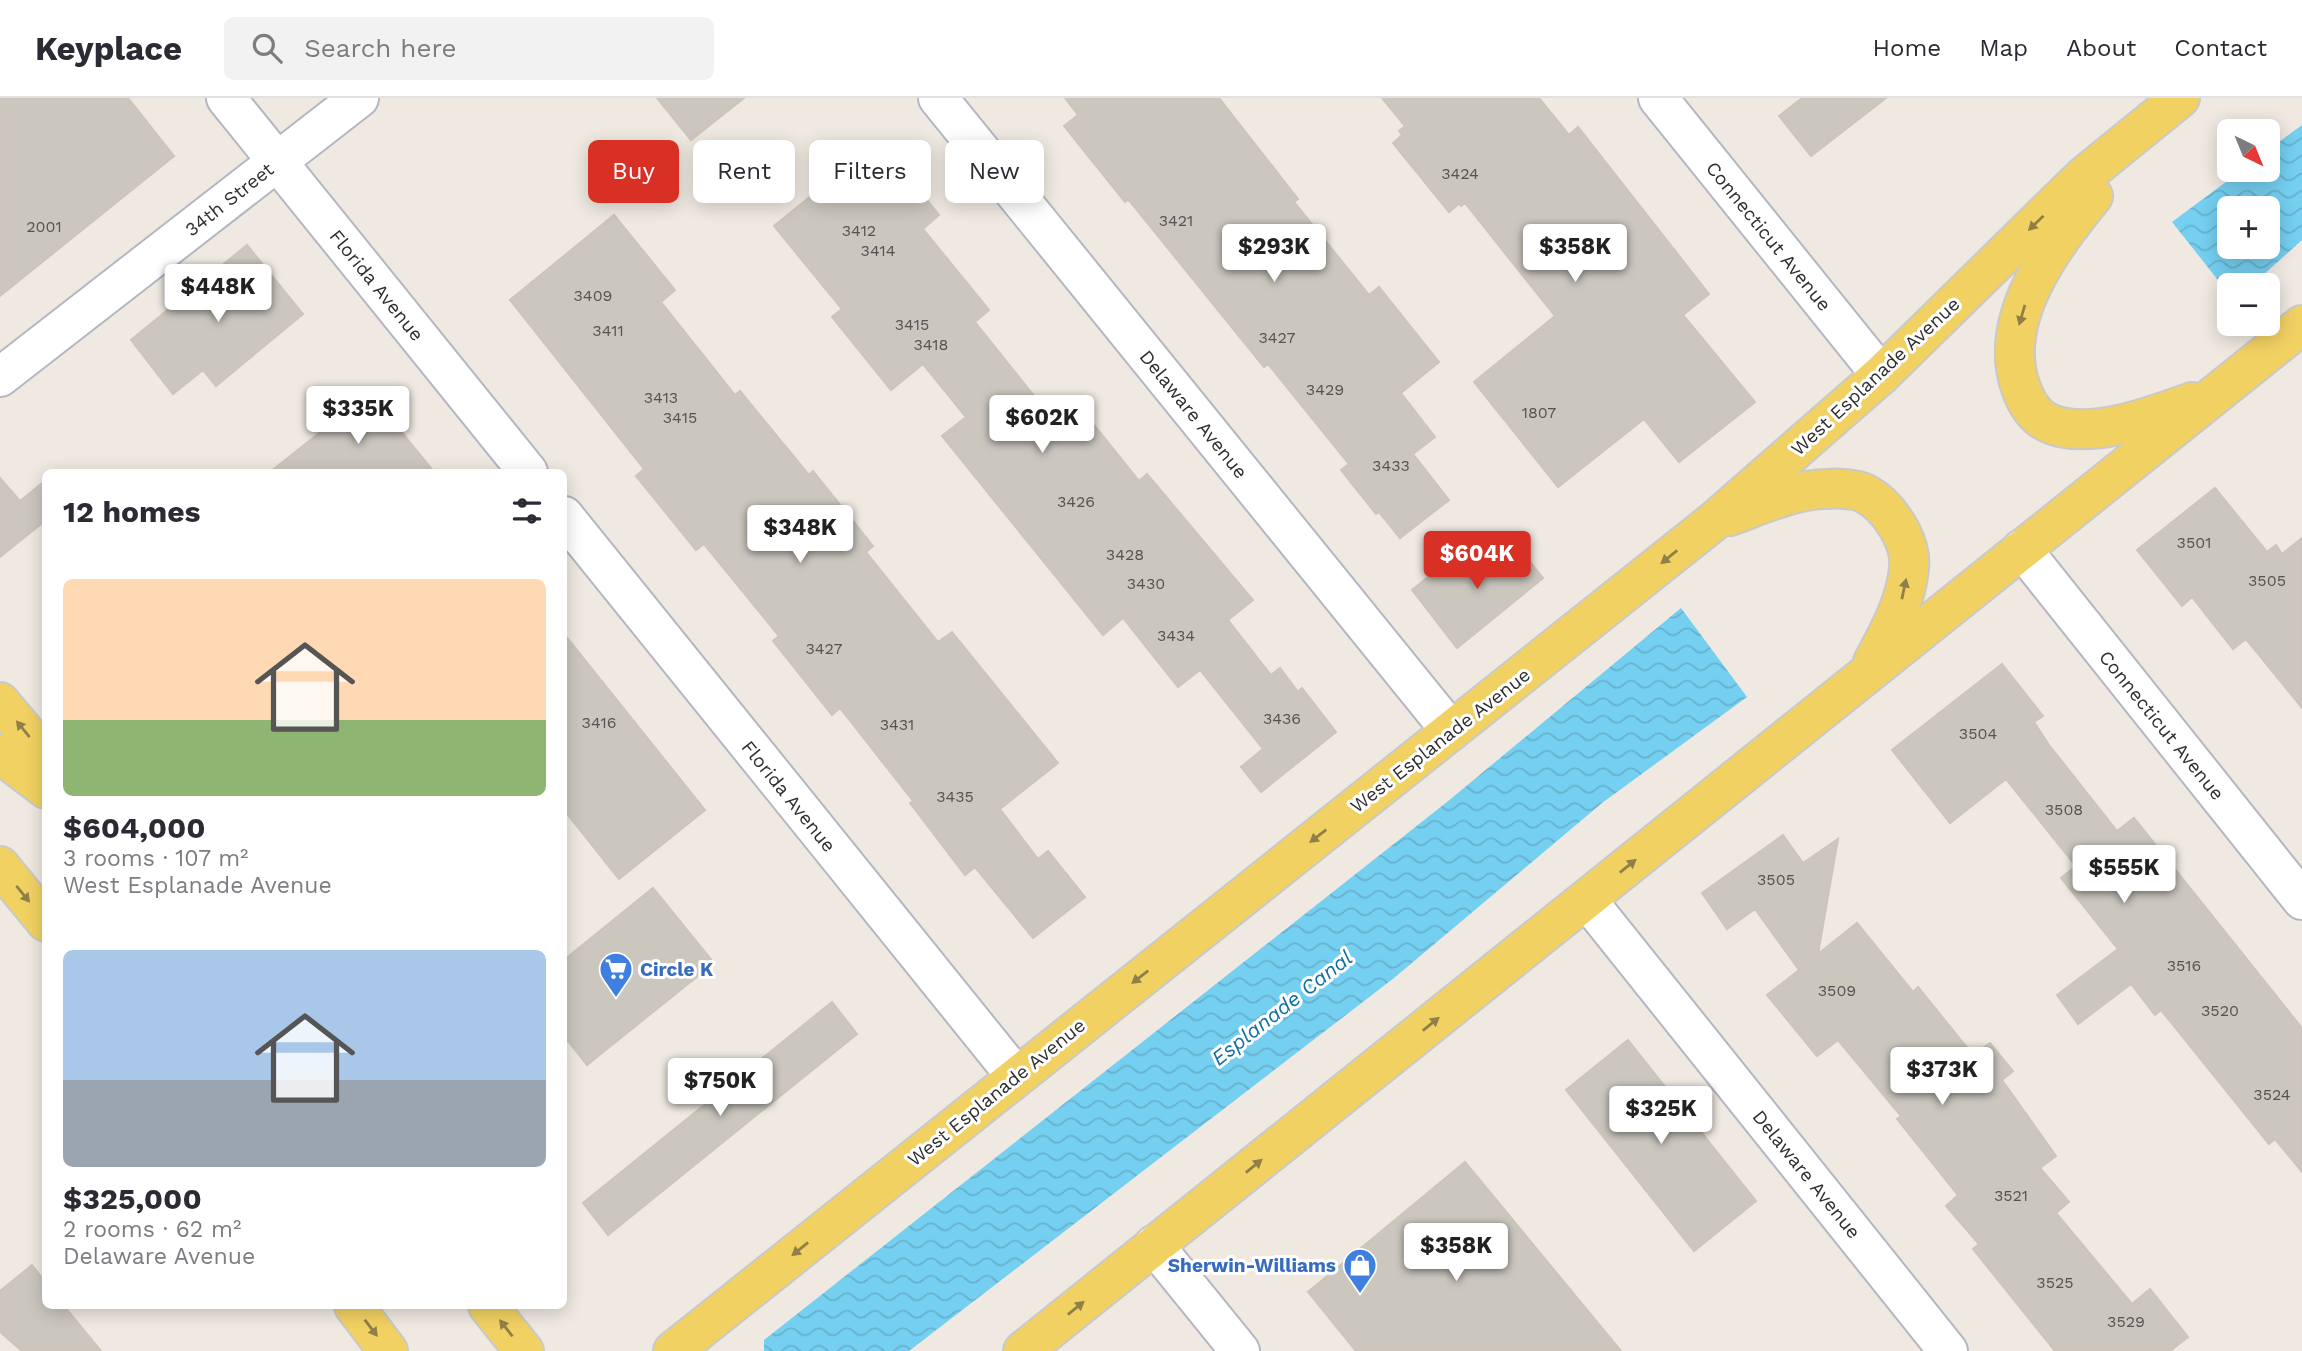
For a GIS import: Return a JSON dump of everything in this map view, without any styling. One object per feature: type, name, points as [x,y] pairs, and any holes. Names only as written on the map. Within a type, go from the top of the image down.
[{"type":"main road","name":"West Esplanade Avenue","points":[[673,1351],[1015,1075],[1713,522],[1881,374],[2084,176],[2168,108]]},
{"type":"main road","points":[[2168,108],[2062,235],[2027,297],[2014,340],[2017,377],[2026,405],[2050,424],[2078,427],[2113,427],[2216,394]]},
{"type":"main road","points":[[1023,1351],[2302,325]]},
{"type":"main road","points":[[1713,522],[1796,493],[1827,489],[1864,492],[1889,513],[1906,546],[1909,566],[1900,609],[1868,673]]},
{"type":"main road","points":[[0,702],[42,752]]},
{"type":"main road","points":[[0,754],[42,786]]},
{"type":"main road","points":[[0,866],[42,917]]},
{"type":"main road","points":[[711,1351],[733,1303]]},
{"type":"main road","points":[[356,1309],[388,1351]]},
{"type":"main road","points":[[490,1309],[524,1351]]},
{"type":"street","name":"Florida Avenue","points":[[226,98],[526,469]]},
{"type":"street","name":"34th Street","points":[[0,377],[359,98]]},
{"type":"street","name":"Delaware Avenue","points":[[938,98],[1451,731]]},
{"type":"street","name":"Connecticut Avenue","points":[[1658,98],[1881,374]]},
{"type":"street","name":"Florida Avenue","points":[[567,520],[1015,1075]]},
{"type":"street","name":"Connecticut Avenue","points":[[2022,549],[2302,900]]},
{"type":"street","name":"Delaware Avenue","points":[[1587,900],[1948,1351]]},
{"type":"street","points":[[1154,1245],[1240,1351]]},
{"type":"water","points":[[2302,125],[2302,240],[2265,273],[2217,273],[2217,279],[2172,222],[2226,182],[2280,182],[2280,141]]},
{"type":"water","name":"Esplanade Canal","points":[[1681,608],[1747,697],[1602,803],[1394,978],[909,1351],[764,1351],[764,1340],[1447,802]]},
{"type":"building","points":[[0,98],[128,98],[174,156],[0,296]]},
{"type":"building","points":[[657,98],[744,98],[691,140]]},
{"type":"building","points":[[1065,98],[1219,98],[1298,199],[1294,202],[1369,295],[1379,287],[1439,362],[1401,393],[1435,437],[1413,454],[1449,500],[1400,538],[1379,512],[1376,514],[1341,470],[1349,464],[1268,364],[1264,367],[1128,199],[1125,202],[1064,126],[1078,115]]},
{"type":"building","points":[[1382,98],[1539,98],[1569,135],[1578,127],[1709,294],[1683,315],[1755,402],[1679,462],[1644,419],[1558,487],[1474,382],[1555,316],[1465,203],[1461,206],[1460,203],[1449,212],[1393,143],[1402,135],[1399,131],[1405,126]]},
{"type":"building","points":[[1802,98],[1886,98],[1811,156],[1779,116]]},
{"type":"building","points":[[809,198],[809,203],[929,203],[939,215],[923,229],[989,310],[975,322],[1051,417],[1073,399],[1139,481],[1147,474],[1253,600],[1228,620],[1271,675],[1280,668],[1298,692],[1302,688],[1336,732],[1261,792],[1241,767],[1263,749],[1200,670],[1178,687],[1123,618],[1103,635],[942,436],[966,417],[923,364],[891,390],[832,317],[842,309],[774,226]]},
{"type":"building","points":[[614,215],[675,290],[661,302],[735,395],[740,391],[809,475],[813,471],[873,546],[866,552],[938,642],[952,632],[1058,763],[1000,809],[1038,859],[1048,851],[1085,897],[1033,938],[975,867],[965,875],[910,803],[913,801],[840,708],[832,715],[773,641],[779,636],[704,544],[696,550],[636,476],[644,469],[510,300]]},
{"type":"building","points":[[247,245],[303,314],[216,386],[203,370],[173,394],[131,340]]},
{"type":"building","points":[[370,393],[432,469],[274,469]]},
{"type":"building","points":[[0,478],[20,501],[42,483],[42,523],[0,557]]},
{"type":"building","points":[[2215,488],[2267,552],[2276,545],[2282,554],[2302,538],[2302,708],[2246,639],[2233,649],[2192,597],[2182,606],[2137,550]]},
{"type":"building","points":[[1509,536],[1543,578],[1457,648],[1412,590],[1447,562],[1459,578]]},
{"type":"building","points":[[567,638],[705,810],[619,879],[567,814]]},
{"type":"building","points":[[2002,664],[2043,716],[2034,722],[2049,745],[2117,831],[2134,818],[2302,1028],[2302,1172],[2275,1139],[2269,1144],[2161,1010],[2155,1015],[2131,984],[2078,1024],[2057,995],[2118,949],[2061,878],[2076,866],[2006,779],[1950,823],[1892,750]]},
{"type":"building","points":[[1783,835],[1803,863],[1838,839],[1818,954],[1857,923],[1913,992],[1918,987],[1973,1055],[1990,1043],[2013,1071],[2002,1080],[2056,1156],[2040,1168],[2069,1202],[2056,1213],[2132,1304],[2150,1289],[2188,1337],[2170,1351],[2055,1351],[1973,1249],[1979,1244],[1946,1206],[1958,1195],[1897,1119],[1901,1116],[1838,1040],[1817,1056],[1767,995],[1799,970],[1755,909],[1727,929],[1702,893]]},
{"type":"building","name":"Circle K","points":[[653,888],[714,963],[587,1065],[567,1040],[567,958]]},
{"type":"building","points":[[832,1002],[857,1034],[608,1235],[583,1203]]},
{"type":"building","points":[[1628,1040],[1756,1201],[1694,1251],[1566,1090]]},
{"type":"building","points":[[1465,1162],[1621,1351],[1356,1351],[1308,1292]]},
{"type":"building","points":[[32,1265],[42,1278],[42,1309],[66,1309],[101,1351],[22,1351],[0,1332],[0,1291]]},
{"type":"place","name":"Circle K","points":[[616,999]]},
{"type":"place","name":"Sherwin-Williams","points":[[1360,1295]]}]
